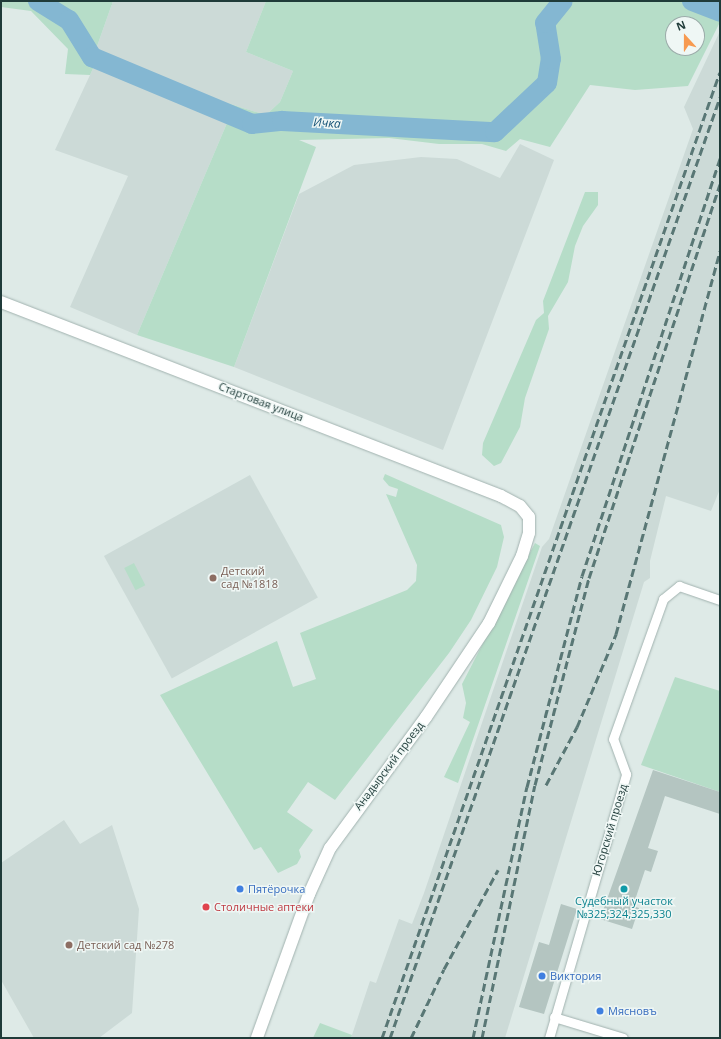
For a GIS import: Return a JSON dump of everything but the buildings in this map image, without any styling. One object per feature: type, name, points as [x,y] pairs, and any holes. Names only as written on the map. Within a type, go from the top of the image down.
[{"type":"street","name":"Стартовая улица","points":[[1,302],[388,451],[520,506]]},
{"type":"street","name":"Анадырский проезд","points":[[258,1038],[306,902],[330,848],[426,717],[489,623],[529,533],[529,517],[520,506]]},
{"type":"street","name":"Югорский проезд","points":[[549,1038],[626,774],[613,739],[663,599],[679,586],[720,600]]},
{"type":"street","points":[[554,1017],[624,1038]]},
{"type":"shaded area","points":[[113,1],[266,1],[246,52],[293,71],[280,102],[266,115],[198,94],[95,52]]},
{"type":"shaded area","points":[[720,31],[720,489],[711,511],[666,496],[650,561],[650,578],[644,582],[505,1038],[351,1038],[370,981],[376,983],[399,919],[412,924],[424,893],[542,547],[549,539],[693,129],[684,107]]},
{"type":"shaded area","points":[[97,60],[230,116],[137,335],[70,307],[128,176],[55,150]]},
{"type":"shaded area","points":[[520,144],[554,160],[443,450],[234,367],[299,194],[354,165],[421,157],[457,159],[500,178]]},
{"type":"shaded area","name":"Детский сад №1818","points":[[250,475],[318,597],[172,678],[104,556]]},
{"type":"shaded area","name":"Детский сад №278","points":[[64,820],[80,844],[112,825],[139,909],[132,1013],[99,1038],[34,1038],[1,980],[1,863]]},
{"type":"green space","points":[[1,1],[113,1],[95,52],[198,94],[266,115],[280,102],[293,71],[246,52],[266,1],[720,1],[720,22],[705,52],[705,16],[665,16],[665,56],[703,56],[688,86],[635,90],[590,85],[550,147],[520,139],[506,151],[482,144],[439,144],[389,138],[299,140],[316,147],[234,367],[137,335],[230,116],[97,60],[90,75],[65,74],[68,49],[31,11],[1,7]]},
{"type":"green space","points":[[585,192],[598,192],[598,205],[583,226],[575,246],[568,282],[548,316],[549,329],[525,398],[520,427],[501,463],[494,466],[482,455],[483,443],[536,320],[544,313],[543,301]]},
{"type":"green space","points":[[385,474],[501,525],[504,537],[497,567],[471,620],[449,653],[335,800],[308,782],[287,812],[313,830],[299,850],[301,857],[297,864],[278,873],[261,847],[254,850],[160,695],[277,641],[293,687],[316,679],[300,633],[407,590],[416,581],[417,565],[386,494],[396,497],[398,489],[389,486],[383,479]]},
{"type":"green space","points":[[535,543],[540,546],[458,783],[444,777],[470,722],[463,718],[466,703],[462,684]]},
{"type":"green space","points":[[134,563],[145,585],[136,590],[124,568]]},
{"type":"green space","points":[[675,677],[720,691],[720,792],[641,765]]},
{"type":"green space","points":[[320,1023],[352,1035],[351,1038],[313,1038]]},
{"type":"waterway","name":"Ичка","points":[[38,1],[69,20],[92,57],[252,124],[282,121],[495,132],[547,83],[551,59],[545,23],[563,1]]},
{"type":"waterway","name":"Ичка","points":[[692,1],[720,12]]},
{"type":"railway","points":[[382,1038],[720,72]]},
{"type":"railway","points":[[390,1038],[720,97]]},
{"type":"railway","points":[[473,1038],[527,787],[582,576],[720,158]]},
{"type":"railway","points":[[482,1038],[535,785],[589,578],[720,184]]},
{"type":"railway","points":[[546,785],[577,727],[616,634],[720,251]]},
{"type":"railway","points":[[411,1038],[444,969],[498,870]]},
{"type":"place","name":"Детский сад №1818","points":[[213,578]]},
{"type":"place","name":"Пятёрочка","points":[[240,889]]},
{"type":"place","name":"Судебный участок №325,324,325,330","points":[[624,889]]},
{"type":"place","name":"Столичные аптеки","points":[[206,907]]},
{"type":"place","name":"Детский сад №278","points":[[69,945]]},
{"type":"place","name":"Виктория","points":[[542,976]]},
{"type":"place","name":"Мясновъ","points":[[600,1011]]}]
